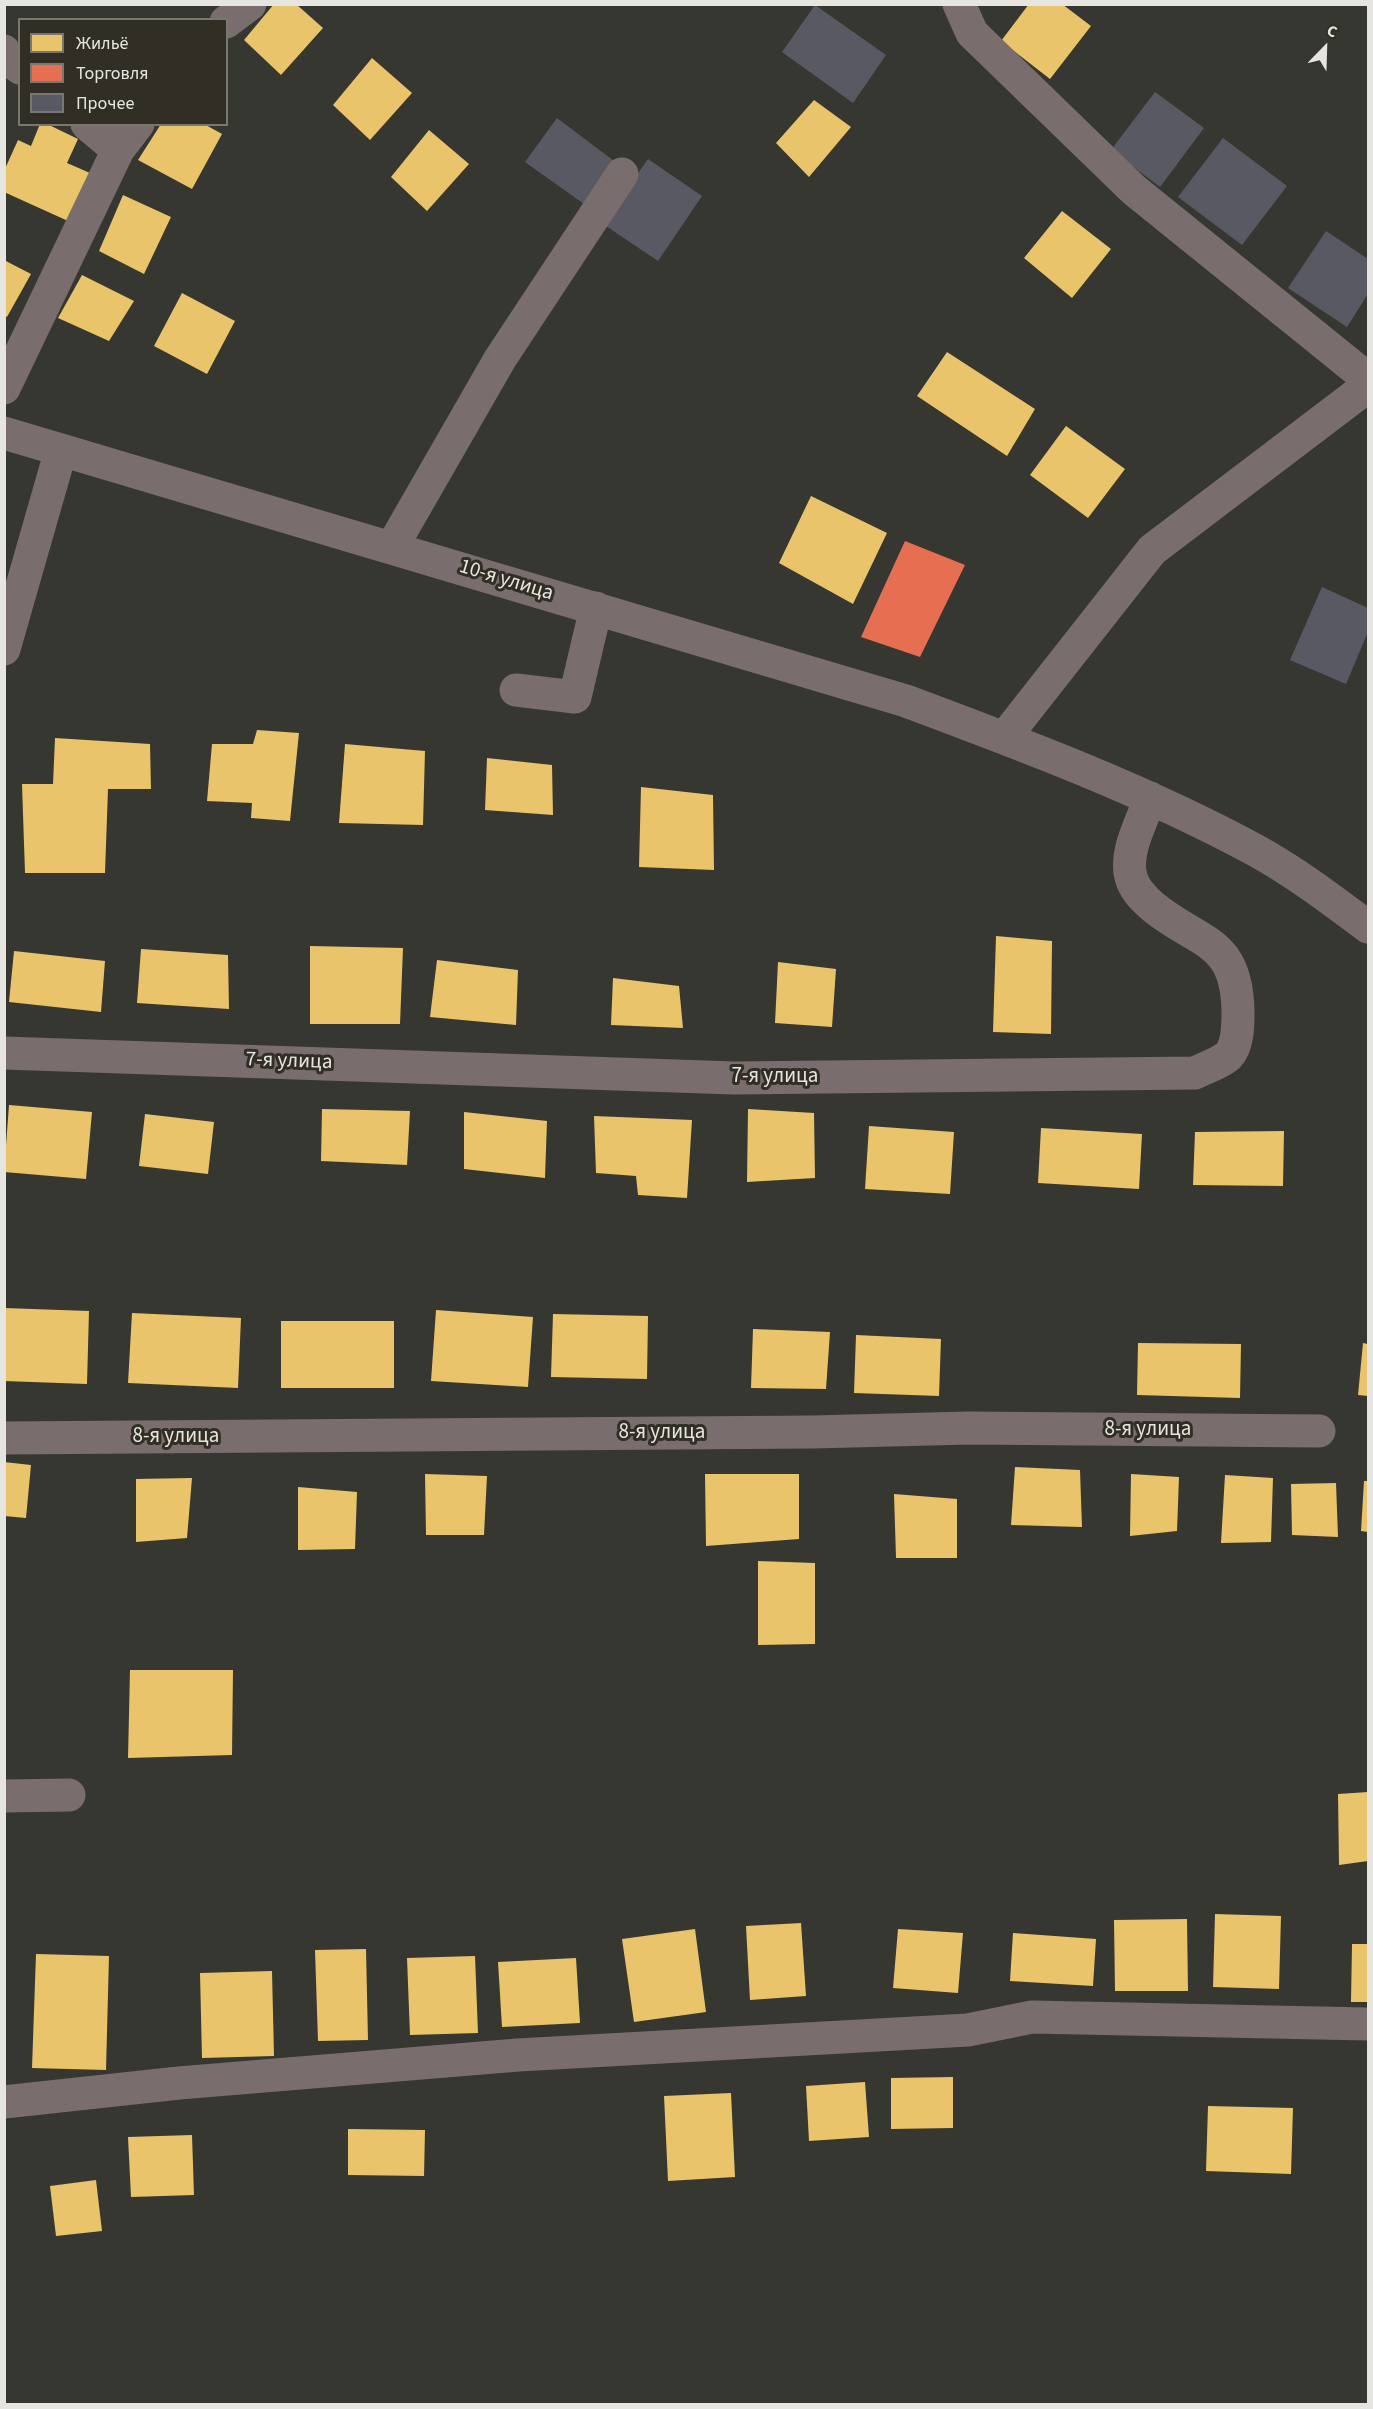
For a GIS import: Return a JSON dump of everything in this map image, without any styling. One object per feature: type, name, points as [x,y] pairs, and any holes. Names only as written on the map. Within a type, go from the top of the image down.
[{"type":"street","points":[[228,20],[250,4]]},
{"type":"street","points":[[959,4],[972,33],[1134,190],[1368,379]]},
{"type":"street","points":[[4,51],[6,57],[18,66]]},
{"type":"street","points":[[4,388],[128,137],[93,126]]},
{"type":"street","points":[[392,547],[500,359],[622,174]]},
{"type":"street","points":[[1005,737],[1152,550],[1368,386]]},
{"type":"street","name":"10-я улица","points":[[4,433],[857,685],[1005,737],[1150,798],[1256,851],[1321,891],[1368,927]]},
{"type":"street","points":[[4,650],[61,450]]},
{"type":"street","points":[[516,690],[575,698],[596,608]]},
{"type":"street","name":"7-я улица","points":[[4,1053],[734,1077],[1195,1073],[1228,1055],[1239,1032],[1238,989],[1234,973],[1219,949],[1160,912],[1141,896],[1131,879],[1128,861],[1150,798]]},
{"type":"street","name":"8-я улица","points":[[4,1438],[801,1432],[969,1428],[1319,1431]]},
{"type":"street","points":[[4,1796],[69,1795]]},
{"type":"street","points":[[4,2102],[179,2084],[518,2055],[968,2030],[1032,2017],[1368,2024]]},
{"type":"building: Жильё","points":[[274,4],[296,4],[323,28],[281,75],[244,40]]},
{"type":"building: Жильё","points":[[1029,4],[1062,4],[1091,26],[1050,79],[1001,41]]},
{"type":"building: Жильё","points":[[372,58],[412,93],[370,140],[333,105]]},
{"type":"building: Жильё","points":[[814,100],[851,127],[809,177],[776,143]]},
{"type":"building: Жильё","points":[[39,126],[51,126],[78,139],[67,163],[90,173],[68,221],[4,192],[4,171],[18,140],[31,146]]},
{"type":"building: Жильё","points":[[160,126],[208,126],[222,134],[192,189],[138,160]]},
{"type":"building: Жильё","points":[[429,130],[469,164],[427,211],[391,177]]},
{"type":"building: Жильё","points":[[123,195],[171,217],[144,274],[99,251]]},
{"type":"building: Жильё","points":[[1062,211],[1111,249],[1072,298],[1024,258]]},
{"type":"building: Жильё","points":[[4,260],[31,274],[7,317],[4,315]]},
{"type":"building: Жильё","points":[[82,275],[134,301],[109,341],[58,318]]},
{"type":"building: Жильё","points":[[182,293],[235,321],[207,374],[154,346]]},
{"type":"building: Жильё","points":[[947,352],[1035,409],[1007,456],[917,396]]},
{"type":"building: Жильё","points":[[1066,426],[1125,469],[1088,518],[1030,475]]},
{"type":"building: Жильё","points":[[811,496],[887,533],[853,604],[779,563]]},
{"type":"building: Жильё","points":[[257,730],[299,733],[290,821],[251,818],[252,803],[207,801],[212,744],[253,744]]},
{"type":"building: Жильё","points":[[55,738],[150,744],[151,789],[108,789],[105,873],[25,873],[22,784],[53,784]]},
{"type":"building: Жильё","points":[[345,744],[425,751],[423,825],[339,823]]},
{"type":"building: Жильё","points":[[487,758],[552,765],[553,815],[485,810]]},
{"type":"building: Жильё","points":[[641,787],[713,795],[714,870],[639,867]]},
{"type":"building: Жильё","points":[[996,936],[1052,941],[1051,1034],[993,1032]]},
{"type":"building: Жильё","points":[[310,946],[403,948],[400,1024],[310,1024]]},
{"type":"building: Жильё","points":[[141,949],[228,955],[229,1009],[137,1003]]},
{"type":"building: Жильё","points":[[14,951],[105,961],[101,1012],[9,1002]]},
{"type":"building: Жильё","points":[[437,960],[518,970],[516,1025],[430,1017]]},
{"type":"building: Жильё","points":[[778,962],[836,969],[832,1027],[775,1023]]},
{"type":"building: Жильё","points":[[613,978],[679,986],[683,1028],[611,1025]]},
{"type":"building: Жильё","points":[[9,1105],[92,1112],[86,1179],[4,1172]]},
{"type":"building: Жильё","points":[[322,1109],[410,1111],[407,1165],[321,1161]]},
{"type":"building: Жильё","points":[[748,1109],[814,1113],[815,1178],[747,1182]]},
{"type":"building: Жильё","points":[[464,1112],[547,1121],[545,1178],[464,1169]]},
{"type":"building: Жильё","points":[[145,1114],[214,1122],[208,1174],[139,1166]]},
{"type":"building: Жильё","points":[[594,1116],[692,1120],[687,1198],[638,1195],[636,1176],[596,1173]]},
{"type":"building: Жильё","points":[[869,1126],[954,1132],[950,1194],[865,1189]]},
{"type":"building: Жильё","points":[[1041,1128],[1142,1134],[1139,1189],[1038,1183]]},
{"type":"building: Жильё","points":[[1284,1131],[1283,1186],[1193,1185],[1195,1132]]},
{"type":"building: Жильё","points":[[4,1308],[89,1311],[87,1384],[4,1381]]},
{"type":"building: Жильё","points":[[436,1310],[533,1317],[528,1387],[431,1381]]},
{"type":"building: Жильё","points":[[132,1313],[241,1318],[238,1388],[128,1383]]},
{"type":"building: Жильё","points":[[553,1314],[648,1316],[647,1379],[551,1377]]},
{"type":"building: Жильё","points":[[281,1321],[394,1321],[394,1388],[281,1388]]},
{"type":"building: Жильё","points":[[753,1329],[830,1332],[826,1389],[751,1388]]},
{"type":"building: Жильё","points":[[856,1335],[941,1339],[939,1396],[854,1393]]},
{"type":"building: Жильё","points":[[1138,1343],[1241,1344],[1240,1398],[1137,1395]]},
{"type":"building: Жильё","points":[[1363,1343],[1368,1344],[1368,1396],[1358,1395]]},
{"type":"building: Жильё","points":[[4,1462],[31,1465],[26,1518],[4,1516]]},
{"type":"building: Жильё","points":[[1015,1467],[1080,1470],[1082,1527],[1011,1525]]},
{"type":"building: Жильё","points":[[425,1474],[487,1476],[484,1535],[426,1535]]},
{"type":"building: Жильё","points":[[705,1474],[799,1474],[799,1539],[706,1546]]},
{"type":"building: Жильё","points":[[1131,1474],[1179,1477],[1177,1531],[1130,1536]]},
{"type":"building: Жильё","points":[[1225,1475],[1273,1478],[1271,1542],[1221,1543]]},
{"type":"building: Жильё","points":[[192,1478],[187,1538],[136,1542],[136,1479]]},
{"type":"building: Жильё","points":[[1364,1481],[1368,1481],[1368,1532],[1361,1531]]},
{"type":"building: Жильё","points":[[1336,1483],[1338,1537],[1292,1535],[1291,1484]]},
{"type":"building: Жильё","points":[[298,1487],[357,1492],[355,1549],[298,1550]]},
{"type":"building: Жильё","points":[[894,1494],[957,1499],[957,1558],[896,1558]]},
{"type":"building: Жильё","points":[[758,1561],[815,1563],[815,1644],[758,1645]]},
{"type":"building: Жильё","points":[[130,1670],[233,1670],[232,1755],[128,1758]]},
{"type":"building: Жильё","points":[[1368,1792],[1368,1861],[1339,1865],[1338,1794]]},
{"type":"building: Жильё","points":[[1215,1914],[1281,1916],[1279,1989],[1213,1987]]},
{"type":"building: Жильё","points":[[1187,1919],[1188,1991],[1115,1991],[1114,1920]]},
{"type":"building: Жильё","points":[[801,1923],[806,1996],[750,2000],[746,1926]]},
{"type":"building: Жильё","points":[[695,1929],[706,2012],[634,2022],[622,1939]]},
{"type":"building: Жильё","points":[[898,1929],[963,1933],[958,1993],[893,1988]]},
{"type":"building: Жильё","points":[[1013,1933],[1096,1939],[1093,1986],[1010,1981]]},
{"type":"building: Жильё","points":[[1352,1944],[1368,1944],[1368,2002],[1351,2002]]},
{"type":"building: Жильё","points":[[366,1949],[368,2040],[318,2041],[315,1950]]},
{"type":"building: Жильё","points":[[36,1954],[109,1956],[106,2070],[32,2068]]},
{"type":"building: Жильё","points":[[475,1956],[478,2033],[410,2035],[407,1958]]},
{"type":"building: Жильё","points":[[576,1958],[580,2023],[502,2027],[498,1962]]},
{"type":"building: Жильё","points":[[272,1971],[274,2056],[202,2058],[200,1973]]},
{"type":"building: Жильё","points":[[953,2077],[953,2128],[891,2129],[891,2078]]},
{"type":"building: Жильё","points":[[865,2082],[869,2137],[809,2141],[806,2086]]},
{"type":"building: Жильё","points":[[731,2093],[735,2177],[668,2181],[664,2096]]},
{"type":"building: Жильё","points":[[1208,2106],[1293,2108],[1291,2174],[1206,2171]]},
{"type":"building: Жильё","points":[[348,2129],[425,2130],[424,2176],[348,2175]]},
{"type":"building: Жильё","points":[[192,2135],[194,2195],[131,2197],[128,2137]]},
{"type":"building: Жильё","points":[[96,2180],[102,2231],[56,2236],[50,2186]]},
{"type":"building: Торговля","points":[[905,541],[965,565],[920,657],[861,637]]},
{"type":"building: Прочее","points":[[815,5],[886,55],[853,103],[782,52]]},
{"type":"building: Прочее","points":[[1155,92],[1204,128],[1160,187],[1111,150]]},
{"type":"building: Прочее","points":[[557,118],[614,161],[584,204],[525,162]]},
{"type":"building: Прочее","points":[[1223,138],[1287,186],[1242,245],[1178,197]]},
{"type":"building: Прочее","points":[[648,159],[702,196],[658,261],[603,224]]},
{"type":"building: Прочее","points":[[1326,231],[1368,259],[1368,294],[1347,327],[1288,288]]},
{"type":"building: Прочее","points":[[1322,587],[1368,608],[1368,632],[1346,684],[1290,660]]}]
